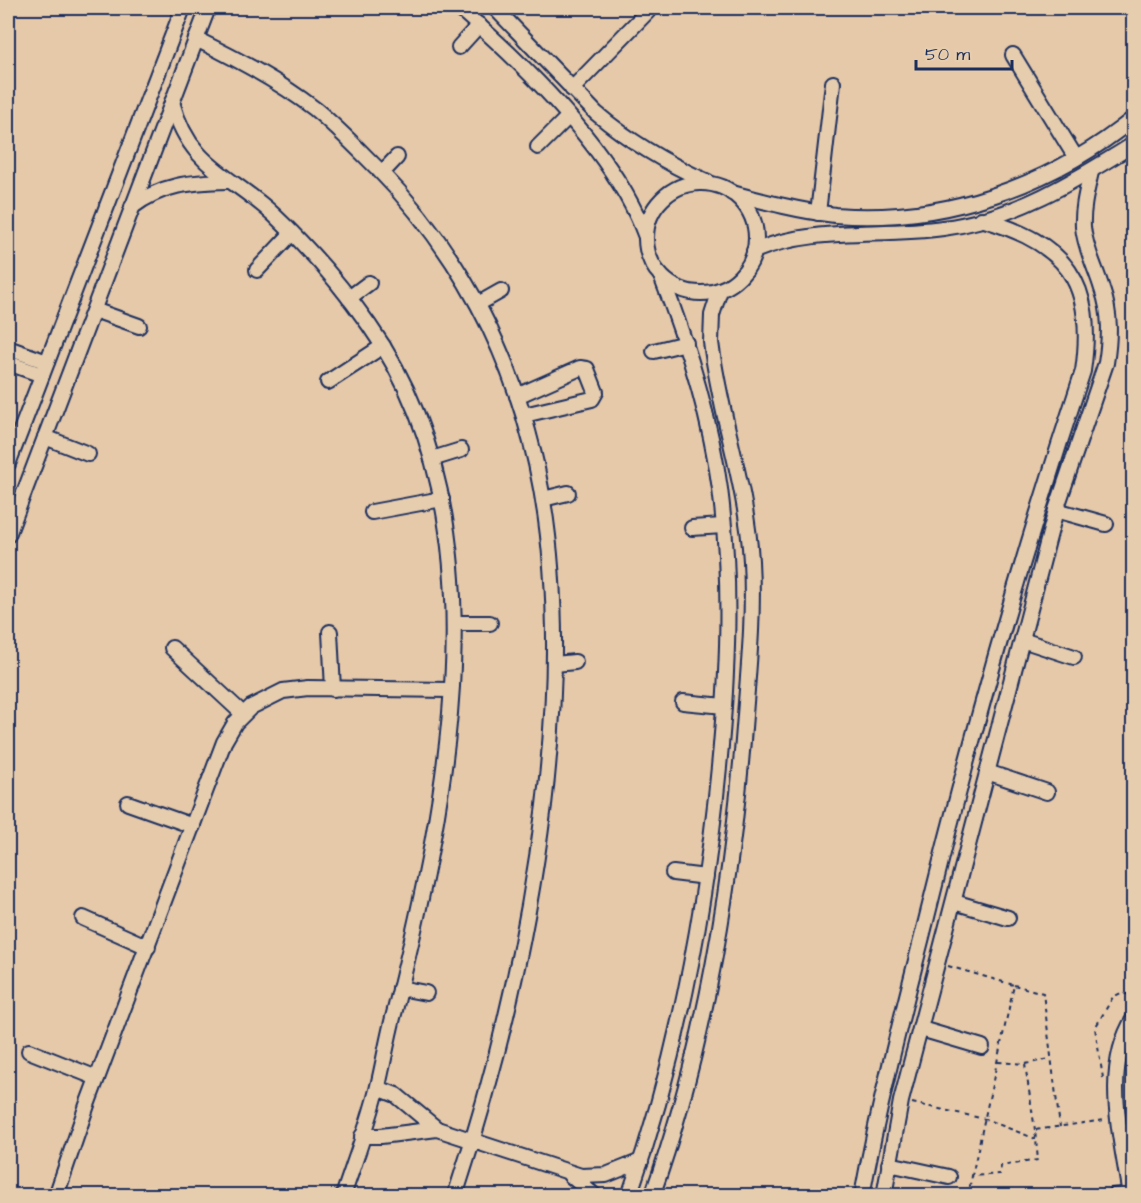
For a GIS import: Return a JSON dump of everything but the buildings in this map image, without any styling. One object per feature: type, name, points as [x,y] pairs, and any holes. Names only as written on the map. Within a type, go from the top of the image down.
[{"type":"street","points":[[8,464],[183,8]]},
{"type":"street","points":[[8,535],[208,8]]},
{"type":"street","points":[[459,8],[479,25],[568,117],[620,185],[646,237],[650,258],[661,276],[686,343],[709,428],[720,490],[728,622],[724,706],[706,877],[683,1006],[664,1084],[629,1196]]},
{"type":"street","points":[[495,8],[596,113],[623,135],[672,165],[732,193],[818,213],[865,216],[940,210],[998,194],[1076,158],[1134,118]]},
{"type":"street","points":[[572,89],[651,8]]},
{"type":"street","points":[[459,47],[479,25]]},
{"type":"street","points":[[196,39],[237,60],[314,109],[382,173],[429,227],[478,304],[501,352],[524,415],[543,499],[552,551],[555,664],[554,712],[537,862],[500,1044],[455,1196]]},
{"type":"street","points":[[1013,55],[1076,158]]},
{"type":"street","points":[[818,213],[833,83]]},
{"type":"street","points":[[172,102],[180,128],[193,149],[228,181],[266,208],[292,233],[350,298],[383,346],[404,388],[432,459],[450,540],[455,623],[444,760],[428,862],[378,1088],[343,1196]]},
{"type":"street","points":[[538,147],[568,117]]},
{"type":"street","points":[[754,251],[798,236],[942,229],[981,219],[1054,192],[1091,172],[1134,144]]},
{"type":"street","points":[[382,173],[396,157]]},
{"type":"street","points":[[884,1196],[901,1101],[1056,510],[1106,363],[1109,344],[1107,306],[1087,249],[1083,228],[1083,208],[1091,172]]},
{"type":"street","points":[[132,207],[151,194],[171,186],[228,181]]},
{"type":"street","points":[[646,237],[651,216],[663,198],[681,187],[713,185]]},
{"type":"street","points":[[661,276],[688,292],[710,292],[730,285],[745,270],[754,251],[755,229],[752,219],[732,193]]},
{"type":"street","points":[[862,1196],[952,813],[1037,509],[1083,371],[1088,334],[1084,307],[1075,281],[1053,252],[1039,240],[1017,229],[981,219]]},
{"type":"street","points":[[257,270],[292,233]]},
{"type":"street","points":[[350,298],[369,283]]},
{"type":"street","points":[[652,1196],[685,1090],[712,970],[732,838],[750,654],[752,591],[748,529],[711,342],[712,315],[720,290]]},
{"type":"street","points":[[478,304],[501,291]]},
{"type":"street","points":[[94,310],[139,326]]},
{"type":"street","points":[[654,351],[686,343]]},
{"type":"street","points":[[328,382],[383,346]]},
{"type":"street","points":[[8,348],[47,362]]},
{"type":"street","points":[[8,363],[42,375]]},
{"type":"street","points":[[517,396],[580,368],[587,369],[591,374],[596,392],[592,399],[524,415]]},
{"type":"street","points":[[45,437],[88,454]]},
{"type":"street","points":[[432,459],[461,450]]},
{"type":"street","points":[[543,499],[568,493]]},
{"type":"street","points":[[372,512],[442,499]]},
{"type":"street","points":[[1056,510],[1106,524]]},
{"type":"street","points":[[692,528],[723,526]]},
{"type":"street","points":[[455,623],[490,623]]},
{"type":"street","points":[[330,632],[333,689]]},
{"type":"street","points":[[1022,640],[1074,657]]},
{"type":"street","points":[[172,648],[243,714]]},
{"type":"street","points":[[555,664],[575,662]]},
{"type":"street","points":[[56,1196],[224,742],[243,714],[260,700],[283,691],[450,690]]},
{"type":"street","points":[[683,702],[724,706]]},
{"type":"street","points":[[987,772],[1047,792]]},
{"type":"street","points":[[128,803],[194,826]]},
{"type":"street","points":[[673,873],[706,877]]},
{"type":"street","points":[[954,902],[1008,918]]},
{"type":"street","points":[[83,918],[148,947]]},
{"type":"street","points":[[919,950],[939,959]]},
{"type":"street","points":[[400,987],[426,993]]},
{"type":"street","points":[[1113,1196],[1130,1195],[1115,1073],[1121,1044],[1134,1018]]},
{"type":"street","points":[[921,1029],[982,1047]]},
{"type":"street","points":[[29,1051],[98,1078]]},
{"type":"street","points":[[378,1088],[396,1095],[437,1129],[568,1174],[606,1175],[641,1161]]},
{"type":"street","points":[[362,1136],[437,1129]]},
{"type":"street","points":[[890,1164],[949,1177]]},
{"type":"street","points":[[568,1174],[595,1196]]},
{"type":"path","points":[[939,959],[1043,993],[1060,1127]]},
{"type":"path","points":[[968,1196],[1014,984]]},
{"type":"path","points":[[1103,1086],[1095,1028],[1113,997],[1121,993],[1134,996]]},
{"type":"path","points":[[997,1062],[1025,1064],[1050,1059]]},
{"type":"path","points":[[972,1176],[1000,1174],[1001,1166],[1038,1160],[1025,1064]]},
{"type":"path","points":[[901,1101],[985,1119],[1036,1139]]},
{"type":"path","points":[[1035,1130],[1105,1120],[1106,1113]]}]
